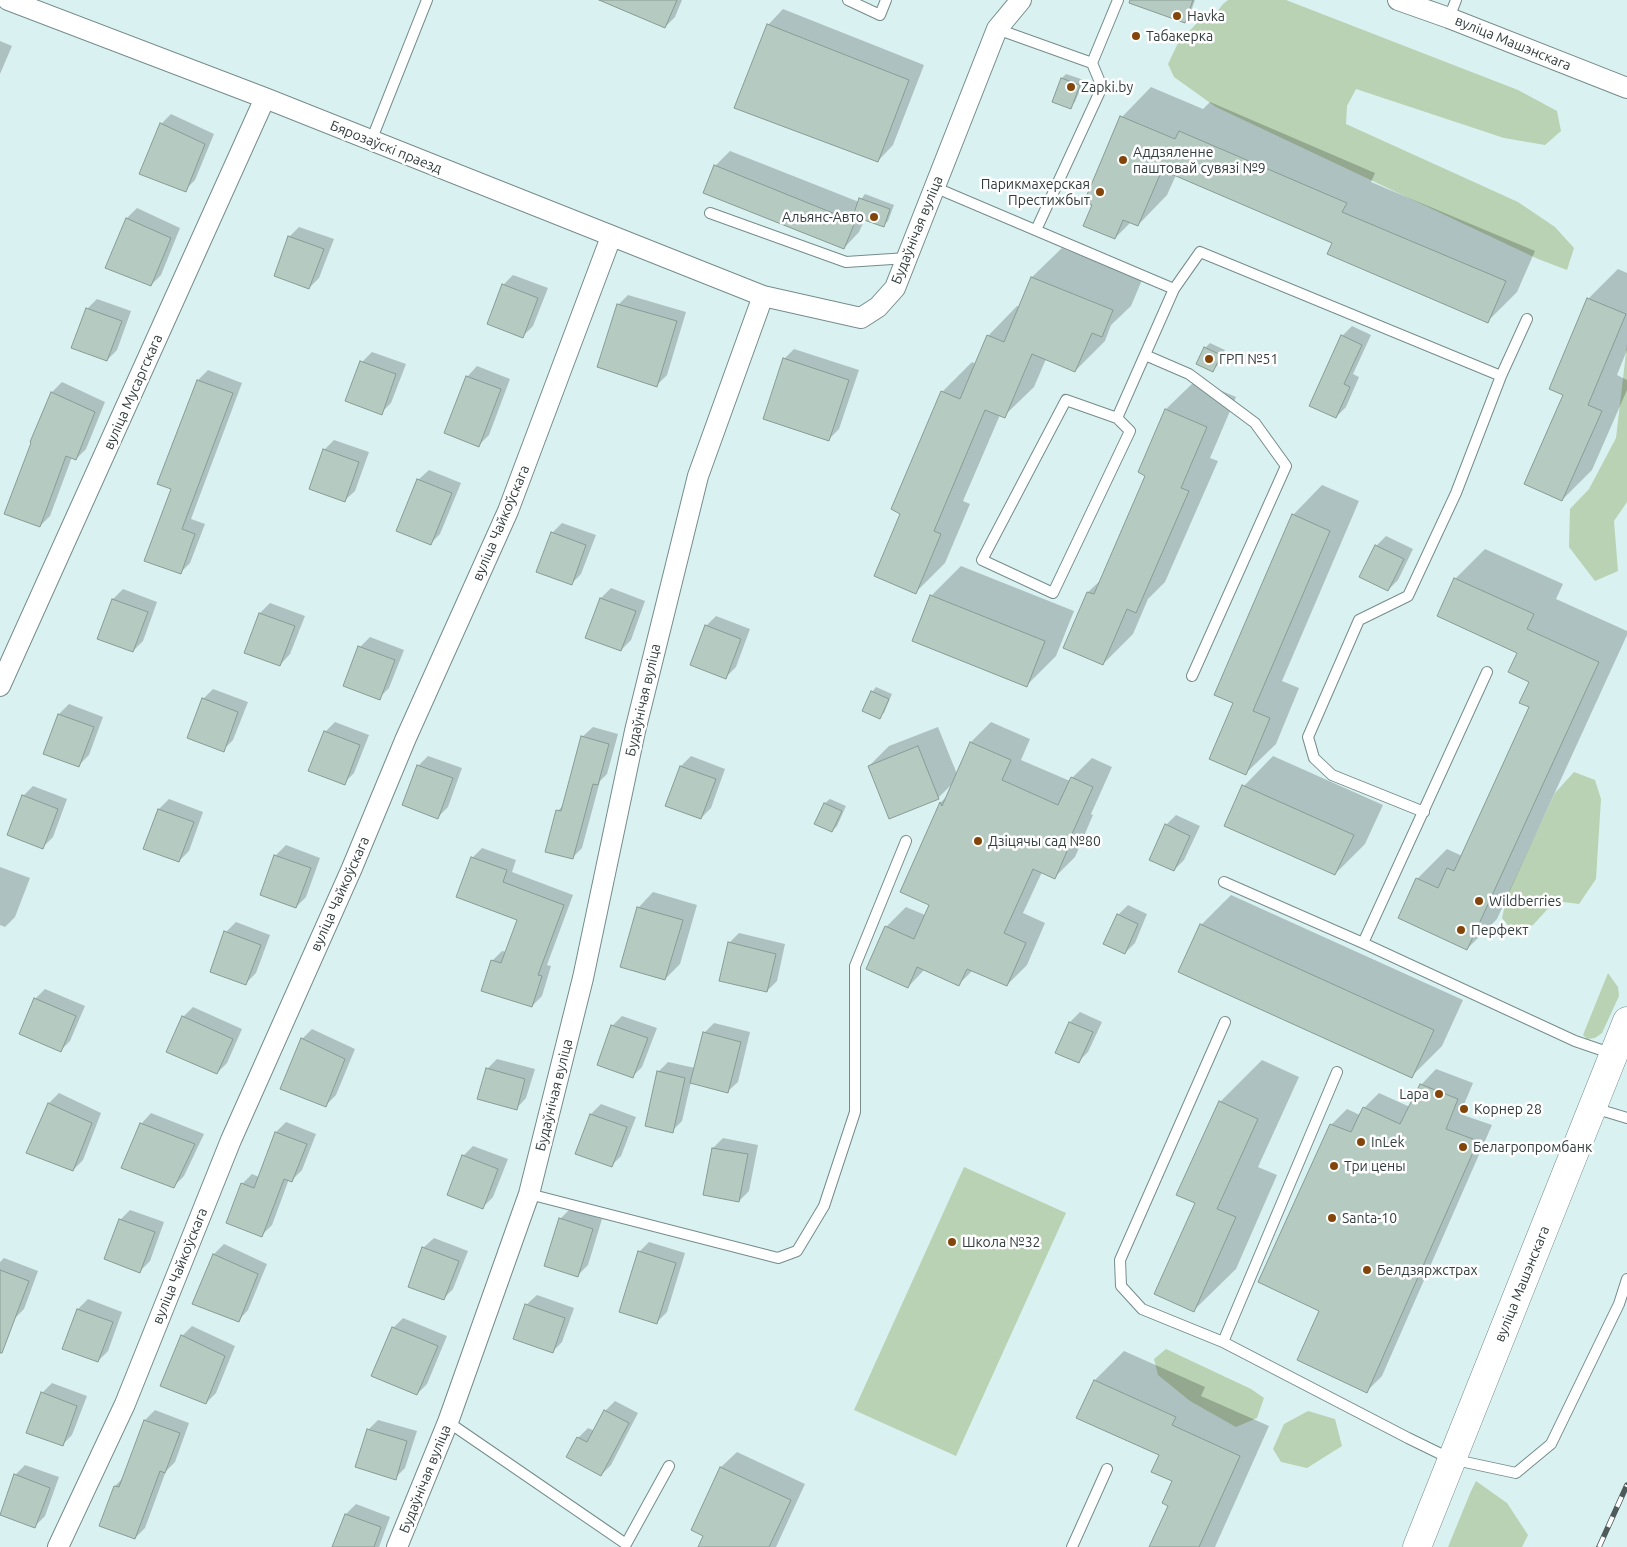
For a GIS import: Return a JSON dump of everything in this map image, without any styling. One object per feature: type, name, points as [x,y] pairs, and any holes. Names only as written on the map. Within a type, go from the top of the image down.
[{"type":"main road","name":"вуліца Машэнскага","points":[[1417,1547],[1627,1021]]},
{"type":"street","name":"Бярозаўскі праезд","points":[[8,0],[265,98],[763,296]]},
{"type":"street","name":"Будаўнічая вуліца","points":[[397,1547],[448,1422],[529,1194],[583,978],[635,731],[698,476],[763,296],[861,318],[878,307],[895,288],[997,28],[1021,0]]},
{"type":"street","name":"вуліца Машэнскага","points":[[1398,0],[1453,9],[1627,88]]},
{"type":"street","name":"вуліца Мусаргскага","points":[[0,686],[265,98]]},
{"type":"street","name":"вуліца Чайкоўскага","points":[[58,1547],[125,1404],[231,1140],[352,868],[406,738],[508,511],[612,237]]},
{"type":"lane","points":[[371,141],[427,0]]},
{"type":"lane","points":[[848,0],[880,15],[886,0]]},
{"type":"lane","points":[[1036,230],[1102,87],[1092,63],[1118,0]]},
{"type":"lane","points":[[997,28],[1092,63]]},
{"type":"lane","points":[[934,187],[1174,289]]},
{"type":"lane","points":[[710,213],[846,262],[907,258]]},
{"type":"lane","points":[[1117,418],[1174,289],[1200,252],[1501,376]]},
{"type":"lane","points":[[1424,812],[1332,775],[1314,758],[1308,737],[1359,620],[1408,596],[1456,493],[1501,376],[1528,319]]},
{"type":"lane","points":[[1145,355],[1189,374],[1254,423],[1286,466],[1192,676]]},
{"type":"lane","points":[[1066,400],[1117,418],[1130,431],[1053,593],[982,560],[1066,400]]},
{"type":"lane","points":[[1363,943],[1487,672]]},
{"type":"lane","points":[[529,1194],[778,1258],[796,1251],[824,1206],[855,1112],[855,966],[906,841]]},
{"type":"lane","points":[[1224,882],[1575,1040],[1614,1054]]},
{"type":"lane","points":[[1225,1022],[1120,1260],[1121,1286],[1142,1309],[1222,1342],[1451,1459],[1516,1473],[1551,1444],[1619,1304],[1627,1279]]},
{"type":"lane","points":[[1222,1342],[1337,1072]]},
{"type":"lane","points":[[1593,1108],[1627,1118]]},
{"type":"lane","points":[[448,1422],[626,1544],[669,1466]]},
{"type":"lane","points":[[1072,1547],[1107,1469]]},
{"type":"green space","points":[[1228,0],[1286,0],[1518,90],[1557,111],[1561,131],[1545,145],[1504,138],[1356,89],[1347,106],[1346,124],[1518,202],[1555,227],[1574,248],[1567,270],[1538,259],[1216,107],[1174,77],[1168,64],[1178,43],[1197,23],[1210,21]]},
{"type":"green space","points":[[1627,344],[1627,502],[1614,521],[1618,571],[1595,581],[1569,547],[1570,509],[1589,489],[1616,438]]},
{"type":"green space","points":[[1574,772],[1595,780],[1601,799],[1596,879],[1579,904],[1555,901],[1533,925],[1511,929],[1502,918],[1507,896],[1555,793]]},
{"type":"green space","points":[[1608,973],[1618,987],[1619,996],[1602,1033],[1595,1038],[1587,1039],[1583,1035]]},
{"type":"green space","points":[[964,1167],[1066,1213],[956,1456],[854,1410]]},
{"type":"green space","points":[[1166,1349],[1251,1389],[1264,1398],[1257,1418],[1236,1427],[1190,1401],[1158,1375],[1154,1359]]},
{"type":"green space","points":[[1308,1411],[1335,1419],[1342,1446],[1307,1468],[1281,1462],[1273,1449],[1284,1424]]},
{"type":"green space","points":[[1476,1481],[1507,1503],[1528,1535],[1522,1547],[1448,1547]]},
{"type":"building","points":[[599,0],[677,0],[665,28]]},
{"type":"building","name":"Havka","points":[[1130,0],[1193,0],[1185,23],[1129,3]]},
{"type":"building","points":[[767,24],[909,80],[878,162],[734,108]]},
{"type":"building","points":[[1061,78],[1080,85],[1071,109],[1052,102]]},
{"type":"building","points":[[1120,116],[1175,139],[1179,131],[1347,203],[1342,212],[1506,281],[1488,323],[1327,254],[1332,243],[1162,170],[1138,226],[1123,220],[1115,239],[1083,226],[1092,205],[1084,202]]},
{"type":"building","points":[[160,123],[205,144],[186,192],[139,174]]},
{"type":"building","points":[[714,165],[855,222],[844,249],[703,193]]},
{"type":"building","points":[[859,198],[890,209],[884,227],[853,216]]},
{"type":"building","points":[[126,218],[171,238],[151,286],[105,268]]},
{"type":"building","points":[[288,236],[324,249],[309,289],[274,276]]},
{"type":"building","points":[[1031,277],[1113,310],[1102,337],[1092,333],[1075,372],[1032,354],[1005,418],[985,410],[934,531],[941,534],[916,594],[874,576],[900,514],[891,509],[941,391],[960,399],[987,335],[1004,342]]},
{"type":"building","points":[[502,284],[538,298],[523,338],[487,324]]},
{"type":"building","points":[[1587,298],[1626,314],[1588,405],[1602,411],[1562,501],[1524,484],[1563,395],[1549,389]]},
{"type":"building","points":[[617,304],[677,321],[657,387],[597,367]]},
{"type":"building","points":[[86,308],[122,321],[107,361],[71,348]]},
{"type":"building","points":[[1341,335],[1362,345],[1344,384],[1350,387],[1336,418],[1309,406]]},
{"type":"building","name":"ГРП №51","points":[[1204,347],[1221,355],[1213,372],[1196,364]]},
{"type":"building","points":[[783,358],[849,380],[829,441],[763,419]]},
{"type":"building","points":[[360,361],[396,374],[382,415],[345,401]]},
{"type":"building","points":[[466,376],[501,389],[479,447],[444,433]]},
{"type":"building","points":[[197,380],[233,393],[182,529],[195,534],[181,574],[144,561],[171,489],[157,484]]},
{"type":"building","points":[[51,392],[95,412],[76,460],[66,456],[40,527],[4,514],[30,442]]},
{"type":"building","points":[[1165,409],[1207,427],[1181,488],[1189,491],[1136,613],[1127,609],[1103,665],[1063,648],[1087,592],[1094,594],[1145,476],[1138,472]]},
{"type":"building","points":[[323,449],[359,462],[345,502],[309,489]]},
{"type":"building","points":[[417,479],[452,493],[431,545],[396,531]]},
{"type":"building","points":[[1292,514],[1330,531],[1253,711],[1270,718],[1246,775],[1209,759],[1233,703],[1214,695]]},
{"type":"building","points":[[551,532],[586,545],[572,585],[536,572]]},
{"type":"building","points":[[1375,545],[1404,559],[1388,591],[1359,577]]},
{"type":"building","points":[[1454,578],[1534,614],[1527,629],[1599,662],[1467,950],[1398,918],[1416,878],[1438,888],[1447,868],[1454,871],[1529,707],[1519,703],[1529,682],[1508,672],[1517,653],[1437,616]]},
{"type":"building","points":[[930,595],[1045,641],[1027,687],[912,641]]},
{"type":"building","points":[[600,598],[636,611],[621,651],[585,638]]},
{"type":"building","points":[[112,599],[148,612],[133,652],[97,639]]},
{"type":"building","points":[[259,613],[295,626],[280,666],[244,653]]},
{"type":"building","points":[[705,625],[741,639],[726,679],[690,665]]},
{"type":"building","points":[[358,646],[395,660],[380,700],[343,686]]},
{"type":"building","points":[[871,691],[889,699],[880,719],[862,711]]},
{"type":"building","points":[[202,698],[238,712],[224,752],[187,738]]},
{"type":"building","points":[[58,714],[94,727],[79,767],[43,754]]},
{"type":"building","points":[[324,731],[360,745],[345,785],[308,771]]},
{"type":"building","points":[[581,736],[609,744],[598,785],[593,784],[573,859],[545,852],[556,810],[561,811]]},
{"type":"building","points":[[970,742],[1011,760],[1002,780],[1058,805],[1071,777],[1093,787],[1055,879],[1033,869],[1004,933],[1026,943],[1007,986],[967,969],[959,986],[917,967],[908,988],[866,969],[885,926],[914,939],[929,905],[900,892],[940,802],[942,806]]},
{"type":"building","points":[[918,746],[939,799],[889,819],[868,766]]},
{"type":"building","points":[[417,765],[453,778],[438,819],[402,805]]},
{"type":"building","points":[[680,766],[716,779],[701,819],[665,806]]},
{"type":"building","points":[[1242,785],[1354,835],[1335,875],[1224,826]]},
{"type":"building","points":[[22,795],[58,809],[43,849],[7,835]]},
{"type":"building","points":[[824,803],[842,811],[832,832],[814,824]]},
{"type":"building","points":[[158,809],[194,822],[179,862],[143,849]]},
{"type":"building","points":[[1165,824],[1190,836],[1174,871],[1149,860]]},
{"type":"building","points":[[274,855],[311,868],[296,908],[260,895]]},
{"type":"building","points":[[471,857],[507,870],[503,882],[564,905],[538,975],[542,976],[532,1007],[481,991],[491,960],[501,963],[517,920],[456,897]]},
{"type":"building","points":[[637,907],[683,920],[665,980],[620,967]]},
{"type":"building","points":[[1117,914],[1138,924],[1125,954],[1103,944]]},
{"type":"building","points":[[1200,924],[1434,1030],[1412,1078],[1178,972]]},
{"type":"building","points":[[224,931],[261,945],[246,985],[210,972]]},
{"type":"building","points":[[728,942],[776,954],[767,992],[719,981]]},
{"type":"building","points":[[34,998],[76,1016],[61,1052],[19,1034]]},
{"type":"building","points":[[182,1016],[233,1039],[217,1074],[166,1052]]},
{"type":"building","points":[[1069,1022],[1093,1032],[1079,1063],[1055,1053]]},
{"type":"building","points":[[611,1025],[648,1038],[633,1078],[597,1065]]},
{"type":"building","points":[[703,1032],[741,1042],[728,1093],[690,1083]]},
{"type":"building","points":[[301,1038],[345,1059],[326,1107],[280,1089]]},
{"type":"building","points":[[486,1068],[525,1079],[517,1110],[477,1099]]},
{"type":"building","points":[[657,1071],[685,1078],[673,1133],[645,1126]]},
{"type":"building","points":[[1420,1084],[1458,1099],[1446,1129],[1478,1141],[1367,1393],[1297,1360],[1319,1311],[1258,1282],[1330,1124],[1351,1132],[1363,1107],[1400,1124]]},
{"type":"building","points":[[1219,1101],[1258,1119],[1217,1209],[1236,1217],[1194,1312],[1154,1294],[1195,1203],[1176,1195]]},
{"type":"building","points":[[48,1103],[92,1123],[73,1171],[26,1153]]},
{"type":"building","points":[[590,1114],[627,1127],[612,1167],[575,1154]]},
{"type":"building","points":[[140,1123],[195,1144],[174,1188],[121,1168]]},
{"type":"building","points":[[275,1132],[307,1144],[292,1182],[284,1179],[262,1237],[226,1223],[241,1183],[254,1188]]},
{"type":"building","points":[[712,1148],[748,1154],[739,1202],[703,1195]]},
{"type":"building","points":[[462,1155],[498,1169],[483,1209],[447,1195]]},
{"type":"building","points":[[559,1218],[593,1229],[578,1277],[544,1266]]},
{"type":"building","points":[[119,1219],[155,1232],[140,1273],[104,1259]]},
{"type":"building","points":[[422,1247],[459,1261],[444,1300],[408,1287]]},
{"type":"building","points":[[638,1251],[676,1263],[657,1324],[619,1312]]},
{"type":"building","points":[[213,1254],[258,1274],[239,1322],[192,1304]]},
{"type":"building","points":[[0,1270],[29,1281],[2,1353],[0,1353]]},
{"type":"building","points":[[525,1304],[565,1318],[553,1353],[513,1339]]},
{"type":"building","points":[[77,1309],[113,1322],[98,1362],[62,1349]]},
{"type":"building","points":[[392,1327],[438,1346],[417,1395],[371,1376]]},
{"type":"building","points":[[181,1335],[225,1356],[206,1404],[160,1386]]},
{"type":"building","points":[[1094,1380],[1176,1417],[1172,1425],[1240,1456],[1199,1547],[1149,1547],[1168,1506],[1162,1503],[1172,1481],[1151,1472],[1159,1455],[1076,1418]]},
{"type":"building","points":[[41,1392],[77,1406],[63,1446],[26,1433]]},
{"type":"building","points":[[604,1410],[629,1423],[601,1476],[566,1457],[577,1437],[587,1442]]},
{"type":"building","points":[[144,1420],[180,1433],[165,1473],[160,1471],[135,1539],[99,1526],[114,1486],[119,1487]]},
{"type":"building","points":[[367,1429],[407,1441],[396,1480],[355,1467]]},
{"type":"building","points":[[720,1467],[791,1500],[769,1547],[698,1547],[703,1536],[691,1530]]},
{"type":"building","points":[[14,1474],[50,1488],[35,1528],[0,1515]]},
{"type":"building","points":[[345,1514],[381,1527],[374,1547],[332,1547]]},
{"type":"railway","points":[[1599,1547],[1627,1485]]},
{"type":"place","name":"Havka","points":[[1177,16]]},
{"type":"place","name":"Табакерка","points":[[1136,36]]},
{"type":"place","name":"Zapki.by","points":[[1071,87]]},
{"type":"place","name":"Аддзяленне паштовай сувязі №9","points":[[1123,160]]},
{"type":"place","name":"Парикмахерская Престижбыт","points":[[1100,192]]},
{"type":"place","name":"Альянс-Авто","points":[[874,217]]},
{"type":"place","name":"ГРП №51","points":[[1209,359]]},
{"type":"place","name":"Дзіцячы сад №80","points":[[978,841]]},
{"type":"place","name":"Wildberries","points":[[1479,901]]},
{"type":"place","name":"Перфект","points":[[1461,930]]},
{"type":"place","name":"Lapa","points":[[1439,1094]]},
{"type":"place","name":"Корнер 28","points":[[1464,1109]]},
{"type":"place","name":"InLek","points":[[1361,1142]]},
{"type":"place","name":"Белагропромбанк","points":[[1463,1147]]},
{"type":"place","name":"Три цены","points":[[1334,1166]]},
{"type":"place","name":"Santa-10","points":[[1332,1218]]},
{"type":"place","name":"Школа №32","points":[[952,1242]]},
{"type":"place","name":"Белдзяржстрах","points":[[1367,1270]]}]
